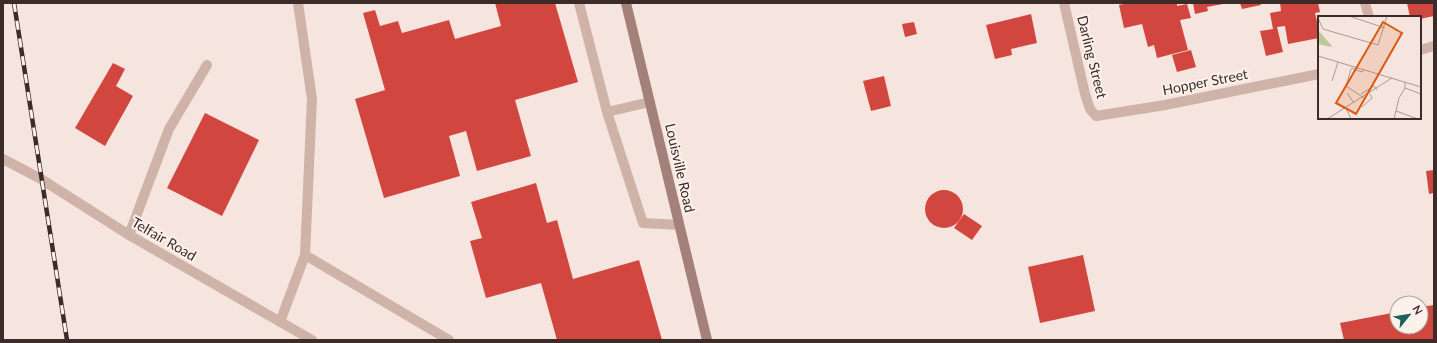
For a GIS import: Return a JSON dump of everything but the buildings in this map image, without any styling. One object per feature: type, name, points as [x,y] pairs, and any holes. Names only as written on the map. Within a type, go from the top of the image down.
[{"type":"main road","name":"Louisville Road","points":[[626,3],[707,340]]},
{"type":"street","points":[[280,322],[305,255],[312,99],[298,3]]},
{"type":"street","points":[[579,3],[607,112],[644,223],[679,226]]},
{"type":"street","name":"Darling Street","points":[[1064,3],[1085,94],[1090,109],[1096,116]]},
{"type":"street","points":[[1365,3],[1368,16]]},
{"type":"street","points":[[1421,50],[1434,46]]},
{"type":"street","points":[[129,235],[169,129],[208,66]]},
{"type":"street","name":"Hopper Street","points":[[1096,116],[1170,104],[1318,74]]},
{"type":"street","points":[[607,112],[650,102]]},
{"type":"street","name":"Telfair Road","points":[[4,162],[41,180],[129,235],[312,340]]},
{"type":"street","points":[[305,255],[450,340]]},
{"type":"railway","points":[[14,3],[67,340]]}]
